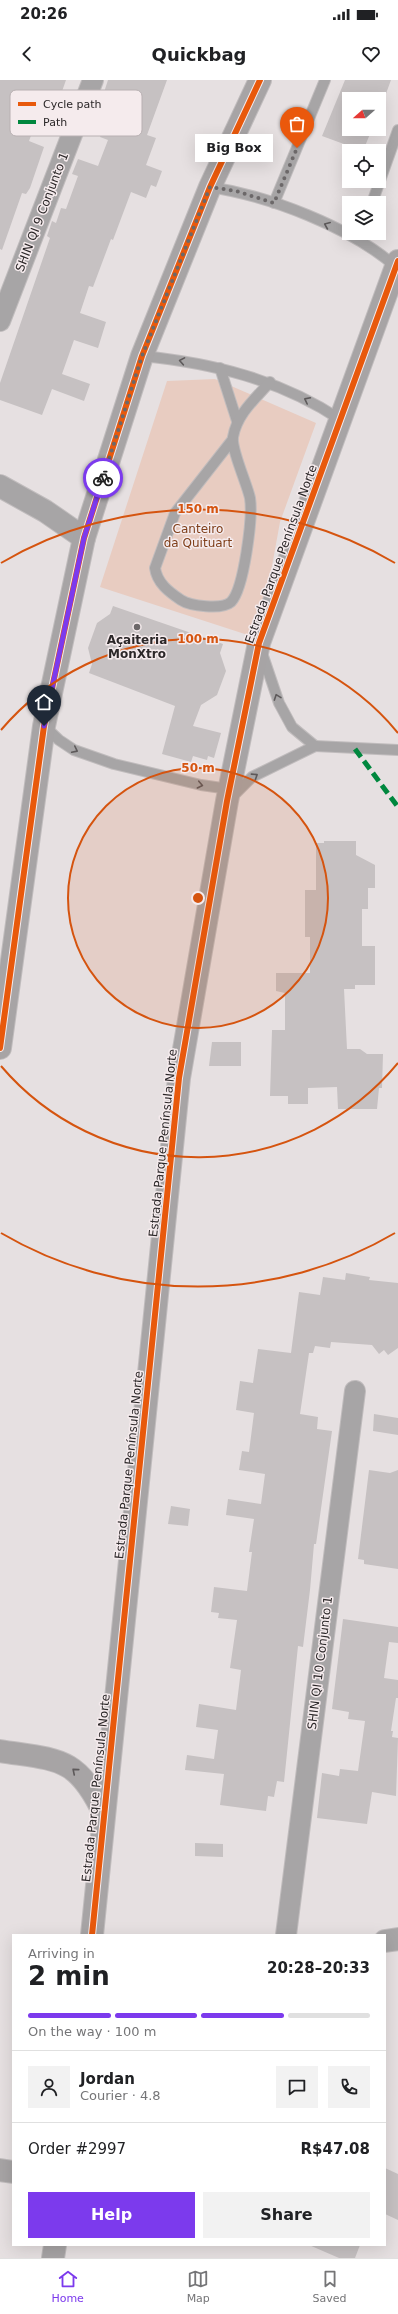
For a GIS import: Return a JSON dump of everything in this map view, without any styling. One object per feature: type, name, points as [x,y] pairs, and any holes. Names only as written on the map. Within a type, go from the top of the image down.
[{"type":"main road","points":[[0,1048],[44,726],[87,528],[142,356],[210,187],[260,80]]},
{"type":"main road","name":"Estrada Parque Península Norte","points":[[92,1934],[179,1078],[228,796],[259,643],[397,264]]},
{"type":"main road","points":[[0,1751],[56,1759],[72,1768],[88,1785],[104,1814]]},
{"type":"main road","points":[[0,2170],[12,2172]]},
{"type":"main road","points":[[53,2258],[55,2246]]},
{"type":"street","name":"SHIN QI 9 Conjunto 1","points":[[89,90],[93,80]]},
{"type":"street","name":"SHIN QI 9 Conjunto 1","points":[[0,321],[71,136]]},
{"type":"street","points":[[0,486],[45,511],[87,528]]},
{"type":"street","name":"SHIN QI 10 Conjunto 1","points":[[286,1934],[355,1391]]},
{"type":"street","points":[[386,1941],[398,1939]]},
{"type":"lane","points":[[274,203],[325,80]]},
{"type":"lane","points":[[374,196],[398,130]]},
{"type":"lane","points":[[210,187],[236,191],[274,203],[342,230]]},
{"type":"lane","points":[[364,240],[397,264]]},
{"type":"lane","points":[[142,356],[183,361],[220,368],[270,382],[306,399],[341,420]]},
{"type":"lane","points":[[220,368],[237,421]]},
{"type":"lane","points":[[233,439],[250,500],[246,560],[231,602],[225,605],[194,605],[182,601],[163,586],[156,575],[155,568],[175,514],[233,439],[237,421],[270,382]]},
{"type":"lane","points":[[259,643],[279,703],[292,726],[315,746]]},
{"type":"lane","points":[[44,726],[59,740],[74,750],[114,764],[201,786],[228,796],[252,777],[315,746],[398,750]]},
{"type":"green space","name":"Canteiro da Quituart","points":[[215,379],[316,423],[280,522],[270,577],[254,637],[100,587],[167,381]]},
{"type":"building","points":[[0,80],[66,80],[62,90],[10,90],[10,136],[31,136],[29,141],[44,147],[30,188],[26,194],[22,193],[2,250],[0,249]]},
{"type":"building","points":[[108,80],[167,80],[147,135],[156,138],[146,165],[162,171],[156,187],[151,185],[146,198],[131,192],[93,287],[89,286],[80,313],[106,322],[98,348],[74,340],[62,374],[90,384],[84,401],[52,389],[42,415],[0,400],[0,383],[50,238],[47,236],[52,221],[56,223],[61,208],[66,209],[78,176],[72,174],[78,159],[98,166],[108,140],[100,136],[142,136],[142,90],[105,90]]},
{"type":"building","points":[[345,80],[391,80],[386,94],[386,92],[342,92],[342,136],[369,136],[366,144],[344,144],[322,136]]},
{"type":"building","points":[[113,606],[223,644],[220,653],[226,671],[217,695],[201,705],[193,726],[221,733],[214,758],[208,756],[207,760],[193,756],[191,762],[162,754],[175,706],[89,673],[92,664],[88,648],[97,623],[110,614]]},
{"type":"building","points":[[324,841],[356,841],[356,855],[375,865],[375,888],[368,888],[368,909],[362,909],[362,946],[375,946],[375,985],[355,985],[355,989],[344,989],[347,1049],[360,1049],[367,1054],[383,1054],[382,1088],[379,1088],[377,1109],[338,1109],[337,1087],[308,1088],[308,1104],[288,1104],[288,1096],[270,1096],[272,1030],[285,1030],[285,993],[276,991],[276,973],[310,973],[310,937],[305,937],[305,890],[316,890],[316,843],[324,843]]},
{"type":"building","points":[[212,1042],[241,1042],[241,1066],[209,1066]]},
{"type":"building","points":[[346,1273],[370,1277],[369,1280],[398,1283],[398,1348],[388,1355],[384,1350],[379,1354],[372,1345],[331,1342],[330,1348],[315,1346],[313,1353],[309,1353],[300,1414],[318,1417],[317,1429],[332,1431],[316,1544],[314,1544],[303,1647],[298,1646],[284,1782],[277,1781],[274,1797],[268,1796],[266,1811],[220,1805],[224,1774],[185,1770],[187,1755],[214,1759],[218,1730],[196,1727],[199,1704],[236,1710],[241,1670],[230,1668],[237,1620],[218,1618],[219,1613],[211,1612],[214,1587],[247,1591],[252,1552],[249,1552],[254,1519],[226,1515],[228,1499],[261,1504],[265,1474],[239,1470],[242,1451],[249,1452],[254,1413],[236,1410],[240,1381],[253,1383],[258,1349],[291,1353],[299,1292],[320,1295],[323,1277],[345,1280]]},
{"type":"building","points":[[374,1414],[398,1418],[398,1435],[373,1431]]},
{"type":"building","points":[[369,1470],[390,1473],[398,1470],[398,1569],[364,1564],[364,1560],[358,1559]]},
{"type":"building","points":[[171,1506],[190,1509],[188,1526],[168,1524]]},
{"type":"building","points":[[343,1619],[398,1627],[398,1643],[389,1642],[384,1678],[398,1680],[398,1698],[396,1698],[391,1731],[393,1731],[392,1737],[398,1738],[396,1796],[372,1792],[367,1824],[317,1818],[322,1773],[339,1776],[340,1769],[358,1771],[365,1721],[348,1719],[349,1712],[332,1709]]},
{"type":"building","points":[[195,1843],[223,1844],[223,1857],[195,1856]]},
{"type":"building","points":[[386,2168],[398,2174],[398,2220],[386,2214]]},
{"type":"building","points":[[311,2246],[360,2246],[355,2258],[339,2258]]},
{"type":"marked path","points":[[355,749],[398,807]]},
{"type":"cycle path","points":[[0,1048],[44,726],[84,538],[142,356],[210,187],[260,80]]},
{"type":"cycle path","points":[[92,1934],[179,1078],[227,801],[259,643],[398,261]]},
{"type":"way so far","points":[[103,478],[142,356],[210,187],[236,191],[274,203],[297,148]]},
{"type":"place","name":"Big Box","points":[[297,148]]},
{"type":"place","name":"Açaiteria MonXtro","points":[[137,627]]},
{"type":"route","points":[[44,726],[84,538],[103,478]]}]
